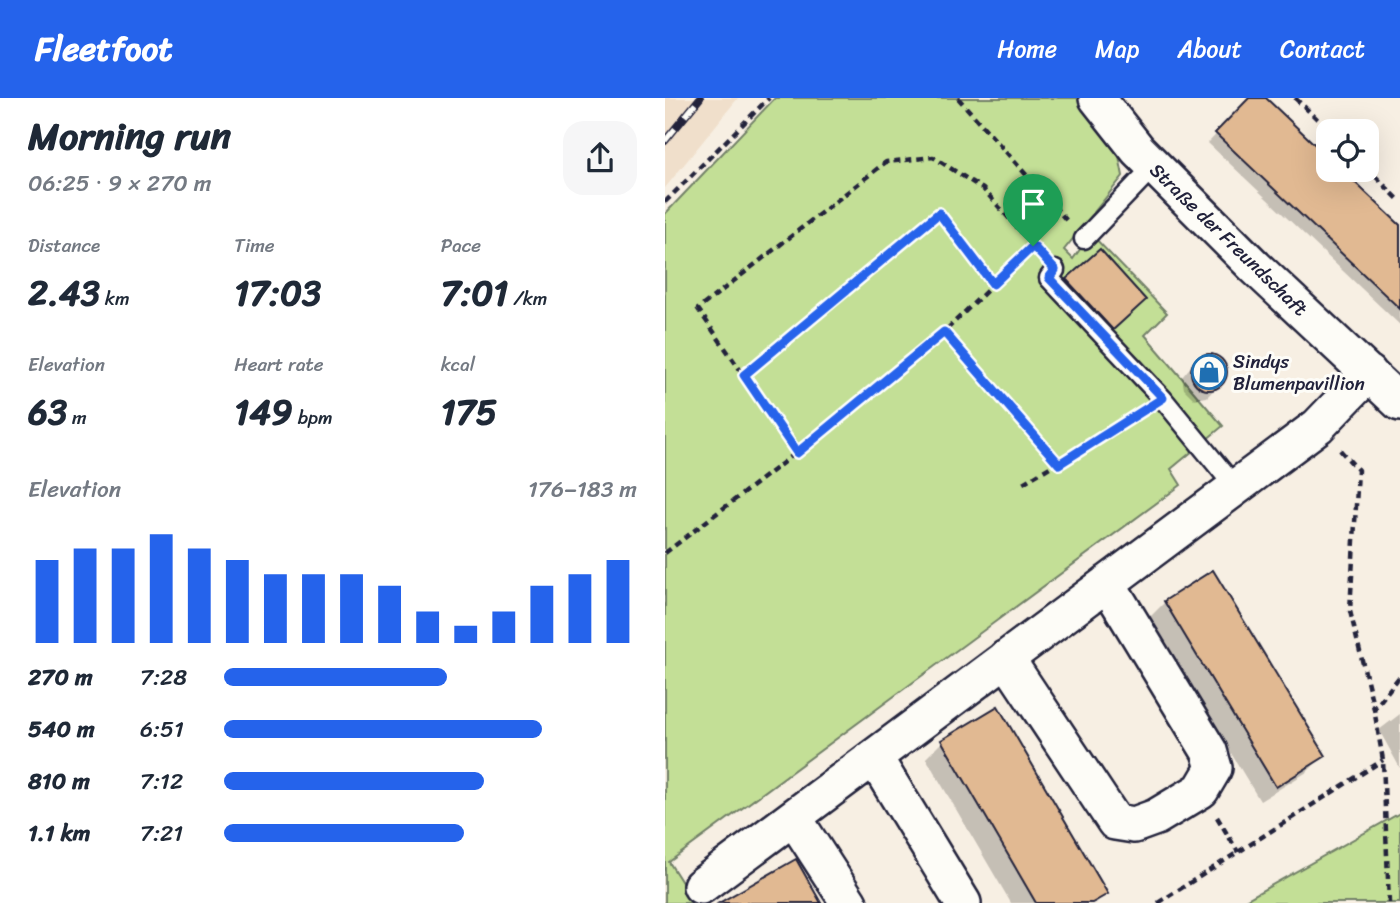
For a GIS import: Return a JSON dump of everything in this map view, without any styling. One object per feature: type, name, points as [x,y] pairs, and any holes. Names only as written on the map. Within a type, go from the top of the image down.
[{"type":"street","name":"Straße der Freundschaft","points":[[1097,98],[1122,133],[1154,166],[1255,267],[1400,402]]},
{"type":"street","points":[[701,886],[1318,426],[1369,373]]},
{"type":"street","points":[[1006,658],[1115,822],[1134,825],[1145,821],[1201,790],[1214,768],[1209,751],[1107,583]]},
{"type":"street","points":[[874,757],[963,903]]},
{"type":"street","points":[[794,818],[849,903]]},
{"type":"lane","points":[[1084,239],[1154,166]]},
{"type":"lane","points":[[1055,270],[1049,278],[1163,398],[1235,487]]},
{"type":"path","points":[[665,202],[769,98]]},
{"type":"path","points":[[958,98],[1084,239]]},
{"type":"path","points":[[1295,98],[1317,119]]},
{"type":"path","points":[[797,453],[698,310],[886,162],[933,157],[983,189],[1055,270]]},
{"type":"path","points":[[1379,180],[1400,201]]},
{"type":"path","points":[[744,375],[939,213],[993,284]]},
{"type":"path","points":[[665,554],[797,453],[944,332],[1033,246]]},
{"type":"path","points":[[944,332],[1059,464]]},
{"type":"path","points":[[1023,484],[1163,398]]},
{"type":"path","points":[[1318,426],[1359,470],[1350,611],[1374,709],[1383,760],[1389,903]]},
{"type":"path","points":[[1374,709],[1400,676]]},
{"type":"path","points":[[1158,903],[1383,760]]},
{"type":"path","points":[[1201,790],[1238,852]]},
{"type":"shaded area","points":[[665,98],[738,98],[665,188]]},
{"type":"green space","points":[[775,98],[1080,98],[1117,146],[1123,176],[1064,250],[1073,259],[1091,234],[1167,313],[1145,335],[1223,426],[1171,469],[1181,485],[669,862],[695,903],[665,903],[665,214]]},
{"type":"green space","points":[[1400,813],[1400,903],[1240,903]]},
{"type":"building","points":[[1249,98],[1266,98],[1316,146],[1316,182],[1355,182],[1400,225],[1400,309],[1215,133]]},
{"type":"building","points":[[1100,249],[1146,300],[1113,330],[1066,279]]},
{"type":"building","name":"Sindys Blumenpavillion","points":[[1209,354],[1222,359],[1227,372],[1222,385],[1209,390],[1196,385],[1191,372],[1196,359]]},
{"type":"building","points":[[1213,570],[1326,756],[1276,787],[1164,601]]},
{"type":"building","points":[[998,706],[1108,894],[1092,903],[1036,903],[941,740]]},
{"type":"building","points":[[796,859],[821,903],[719,903]]},
{"type":"railway","points":[[665,141],[700,98]]},
{"type":"place","name":"Sindys Blumenpavillion","points":[[1209,372]]},
{"type":"route","points":[[939,213],[993,284],[1033,246],[1055,270],[1049,278],[1163,398],[1059,464],[944,332],[797,453],[744,375],[939,213]]}]
